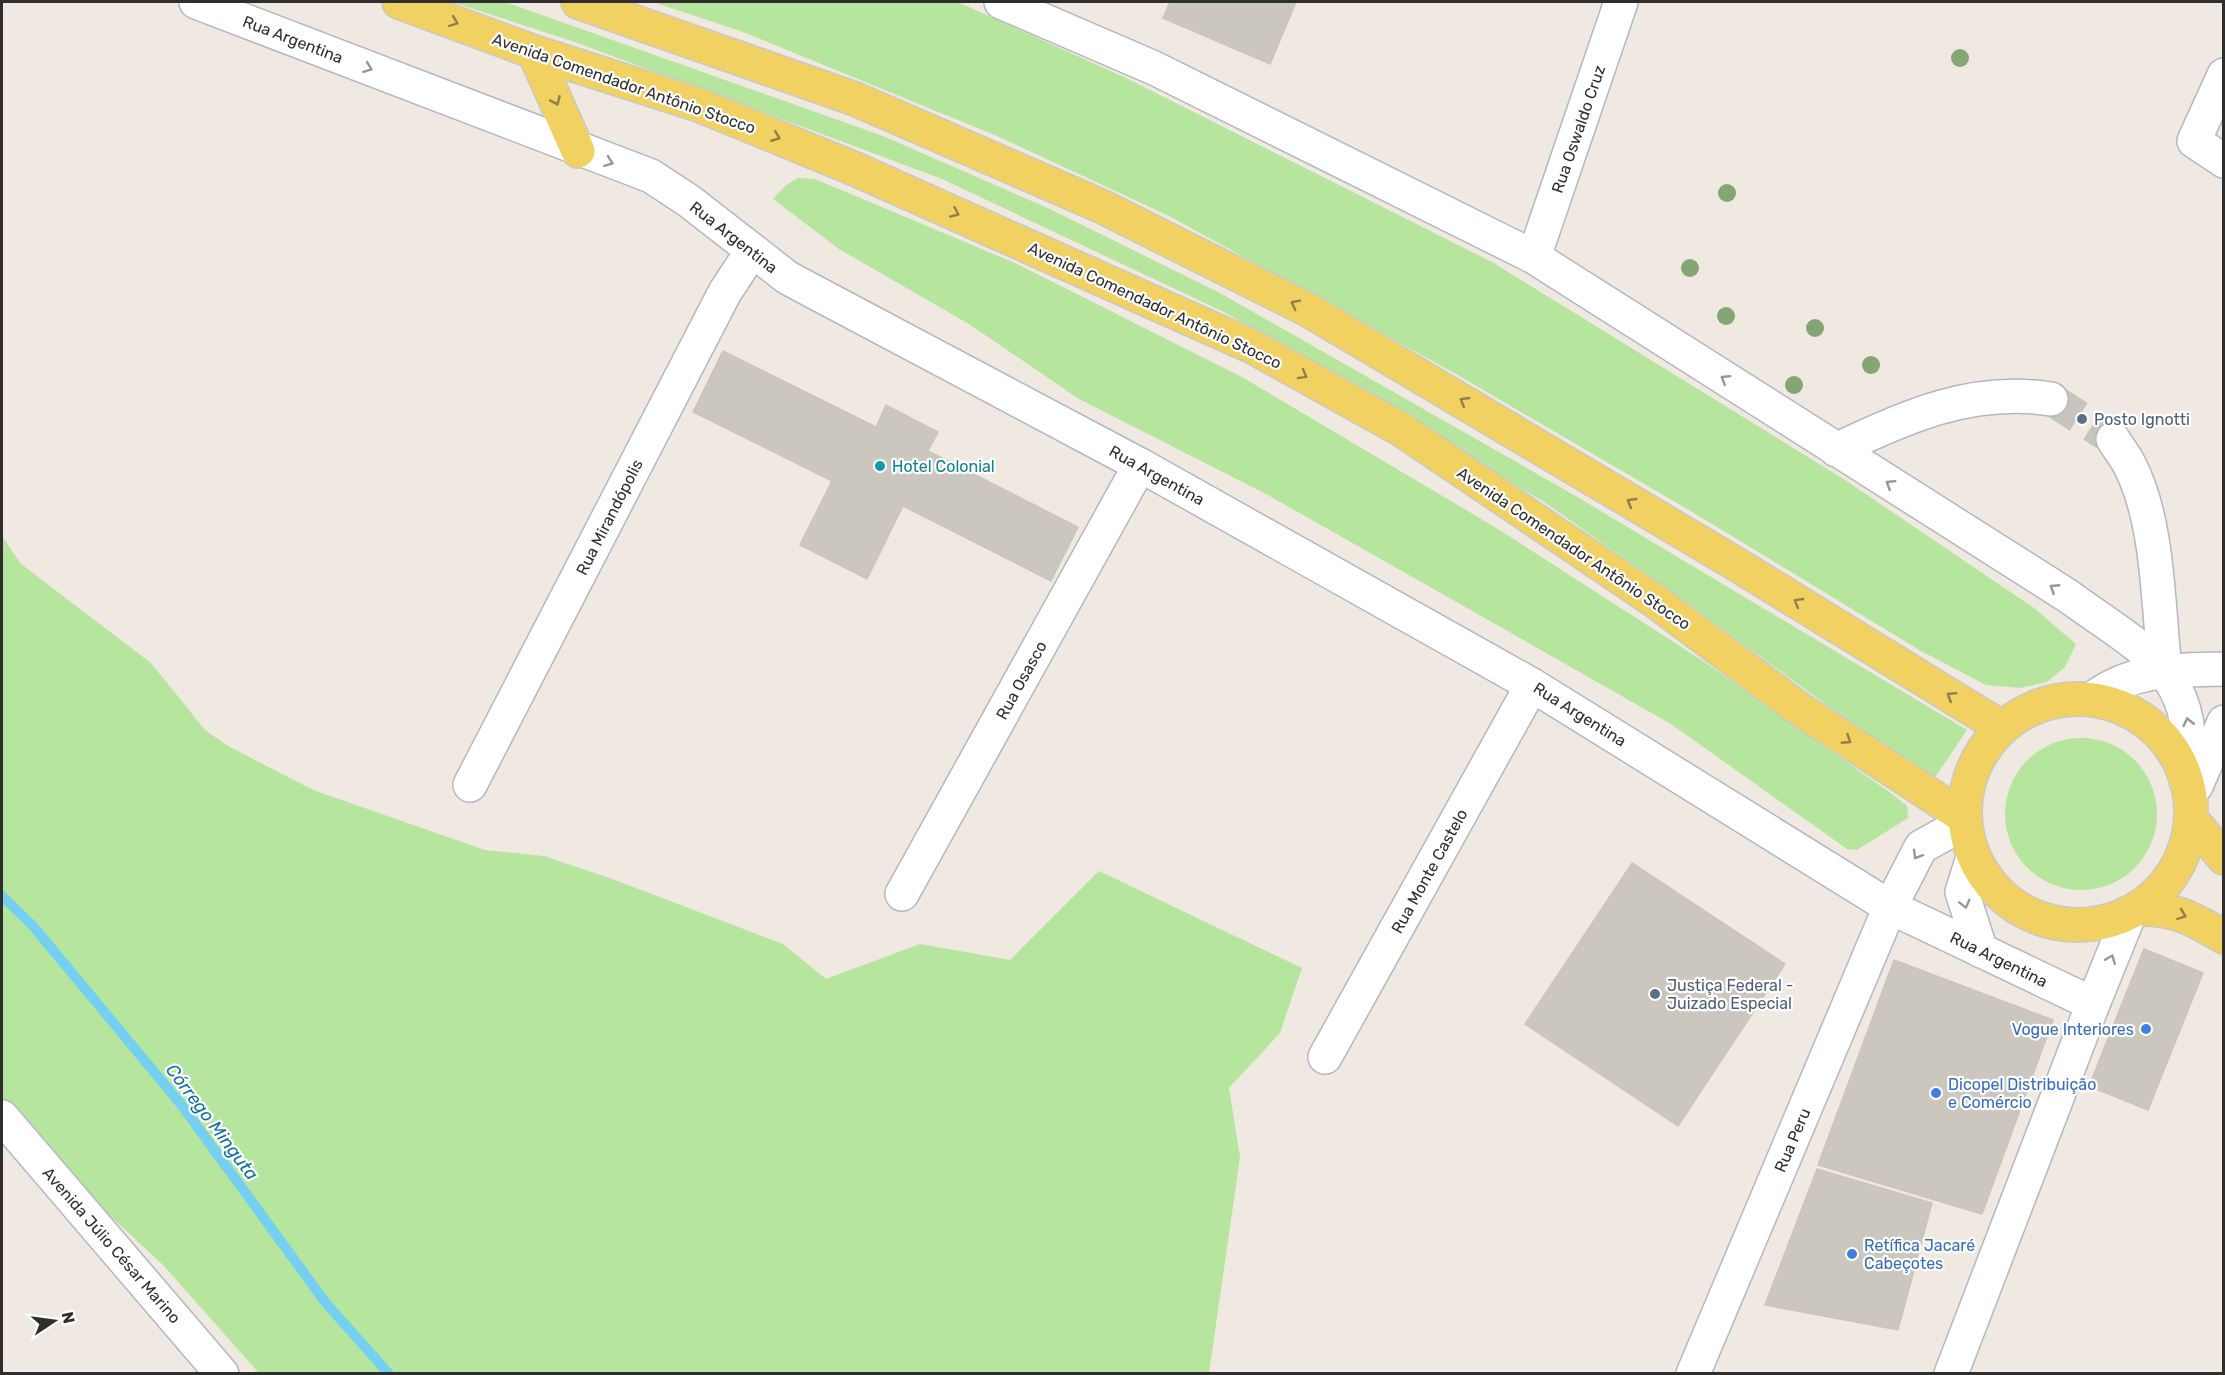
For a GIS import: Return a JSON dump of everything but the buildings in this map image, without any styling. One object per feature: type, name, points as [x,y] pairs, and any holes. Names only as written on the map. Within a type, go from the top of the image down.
[{"type":"main road","name":"Avenida Comendador Antônio Stocco","points":[[399,2],[534,52],[699,105],[833,160],[1252,347],[1402,430],[1654,601],[1798,708],[1964,820]]},
{"type":"main road","points":[[578,2],[855,99],[1101,206],[1310,311],[1766,582],[2001,727]]},
{"type":"main road","points":[[534,52],[578,151]]},
{"type":"main road","points":[[2223,858],[2189,799],[2175,754],[2158,731],[2137,714],[2110,702],[2092,699],[2052,700],[2025,710],[2001,727],[1981,751],[1968,779],[1964,820],[1973,857],[1986,880],[2005,900],[2028,914],[2053,923],[2079,926],[2106,922],[2134,911],[2163,908],[2197,921],[2223,937]]},
{"type":"main road","points":[[2134,911],[2157,893],[2178,866],[2189,799]]},
{"type":"street","name":"Rua Argentina","points":[[196,2],[578,151],[651,176],[689,201],[788,278],[1140,465],[1532,685],[1890,907],[2093,1004]]},
{"type":"street","points":[[1001,2],[1154,68],[1534,256],[2068,596],[2151,655],[2165,670],[2186,711],[2191,732],[2189,799]]},
{"type":"street","name":"Rua Oswaldo Cruz","points":[[1534,256],[1621,2]]},
{"type":"street","points":[[2223,75],[2194,141],[2223,161]]},
{"type":"street","name":"Rua Mirandópolis","points":[[470,785],[725,292],[752,251]]},
{"type":"street","points":[[1836,450],[1887,425],[1938,407],[1990,395],[2020,394],[2051,399]]},
{"type":"street","points":[[2113,439],[2130,466],[2142,495],[2155,559],[2165,670]]},
{"type":"street","name":"Rua Osasco","points":[[902,894],[1140,465]]},
{"type":"street","points":[[2092,699],[2113,683],[2165,670],[2223,669]]},
{"type":"street","name":"Rua Monte Castelo","points":[[1325,1057],[1532,685]]},
{"type":"street","points":[[2189,799],[2223,722]]},
{"type":"street","name":"Rua Peru","points":[[1693,1374],[1890,907],[1921,847],[1964,820]]},
{"type":"street","points":[[1973,857],[1962,892],[1982,951]]},
{"type":"street","points":[[1951,1374],[2093,1004],[2134,911]]},
{"type":"street","name":"Avenida Júlio César Marino","points":[[2,1117],[222,1374]]},
{"type":"green space","points":[[452,2],[505,2],[883,136],[1052,210],[1220,293],[1574,495],[1967,730],[1932,782],[1661,584],[1544,502],[1226,313],[942,179],[572,41]]},
{"type":"green space","points":[[653,2],[958,2],[1126,78],[1492,262],[1845,480],[2034,608],[2076,644],[2065,667],[2047,682],[2020,688],[1986,685],[1921,651],[1694,513],[1456,374],[1169,216],[997,136],[743,32]]},
{"type":"green space","points":[[798,178],[815,179],[1015,263],[1242,377],[1498,529],[1703,661],[1892,794],[1907,806],[1908,818],[1857,850],[1847,849],[1671,724],[1268,495],[1079,399],[969,324],[839,249],[773,199],[785,186]]},
{"type":"green space","points":[[2,536],[21,564],[151,663],[205,730],[228,746],[313,790],[485,850],[544,856],[612,879],[783,944],[826,979],[920,944],[1010,960],[1099,871],[1302,968],[1280,1033],[1229,1088],[1240,1157],[1209,1373],[259,1373],[163,1265],[2,1115]]},
{"type":"green space","points":[[2081,738],[2096,739],[2110,744],[2135,760],[2151,785],[2156,799],[2156,829],[2151,843],[2135,868],[2110,884],[2096,889],[2081,890],[2066,889],[2052,884],[2027,868],[2011,843],[2006,829],[2005,814],[2006,799],[2011,785],[2027,760],[2052,744],[2066,739]]},
{"type":"waterway","name":"Córrego Minguta","points":[[2,896],[33,926],[180,1103],[325,1302],[389,1374]]},
{"type":"tunnel","points":[[2051,399],[2113,439]]},
{"type":"place","name":"Posto Ignotti","points":[[2082,419]]},
{"type":"place","name":"Hotel Colonial","points":[[880,466]]},
{"type":"place","name":"Justiça Federal - Juizado Especial","points":[[1655,994]]},
{"type":"place","name":"Vogue Interiores","points":[[2146,1029]]},
{"type":"place","name":"Dicopel Distribuição e Comércio","points":[[1936,1093]]},
{"type":"place","name":"Retífica Jacaré Cabeçotes","points":[[1852,1254]]}]
